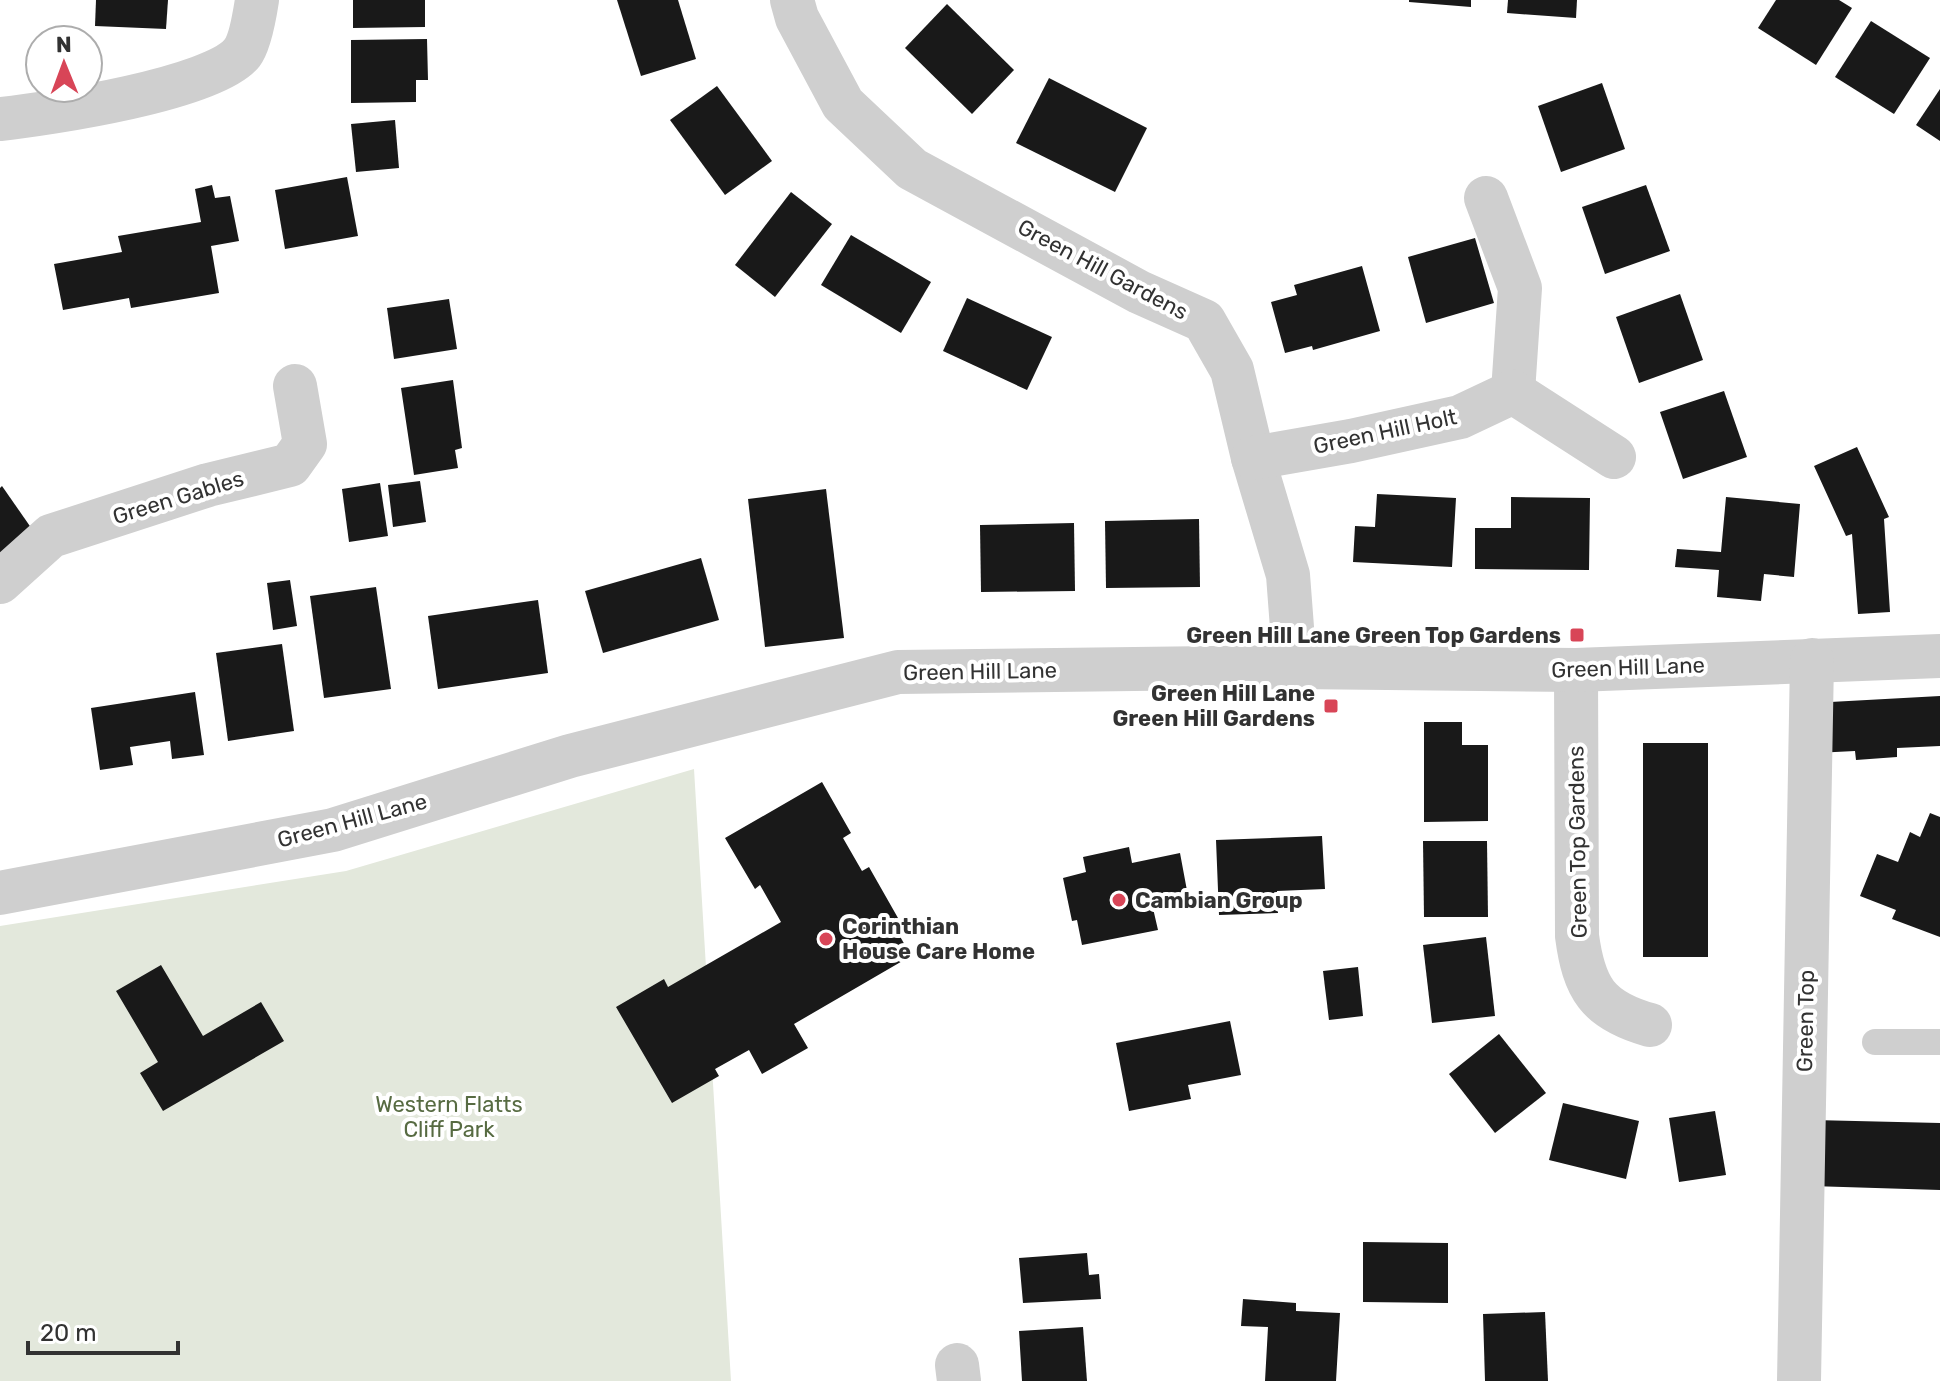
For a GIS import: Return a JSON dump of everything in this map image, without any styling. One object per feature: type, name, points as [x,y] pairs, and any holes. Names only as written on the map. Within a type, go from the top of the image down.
[{"type":"street","points":[[0,119],[26,117],[176,87],[215,73],[243,53],[257,0]]},
{"type":"street","name":"Green Hill Gardens","points":[[792,0],[797,18],[843,104],[912,169],[1139,292],[1204,321],[1232,370],[1253,458],[1288,575],[1295,667]]},
{"type":"street","points":[[1486,198],[1520,288],[1513,392],[1614,457]]},
{"type":"street","name":"Green Gables","points":[[0,582],[51,536],[208,485],[290,465],[305,444],[295,386]]},
{"type":"street","name":"Green Hill Holt","points":[[1253,458],[1460,417],[1513,392]]},
{"type":"street","name":"Green Hill Lane","points":[[0,893],[333,830],[570,756],[898,672],[1295,667],[1576,670],[1940,656]]},
{"type":"street","name":"Green Top","points":[[1799,1381],[1812,660]]},
{"type":"street","name":"Green Top Gardens","points":[[1576,670],[1577,936],[1582,970],[1597,996],[1621,1017],[1650,1025]]},
{"type":"lane","points":[[1875,1042],[1940,1042]]},
{"type":"green space","name":"Western Flatts Cliff Park","points":[[694,769],[731,1381],[0,1381],[0,926],[346,871]]},
{"type":"building","points":[[96,0],[168,0],[166,29],[95,24]]},
{"type":"building","points":[[353,0],[425,0],[425,27],[353,28]]},
{"type":"building","points":[[617,0],[678,0],[696,59],[641,76]]},
{"type":"building","points":[[1471,0],[1471,7],[1409,2]]},
{"type":"building","points":[[1508,0],[1577,0],[1576,18],[1507,13]]},
{"type":"building","points":[[1776,0],[1839,0],[1852,8],[1816,65],[1758,28]]},
{"type":"building","points":[[947,4],[1014,70],[972,114],[905,48]]},
{"type":"building","points":[[1871,21],[1930,58],[1894,114],[1835,77]]},
{"type":"building","points":[[427,39],[428,80],[416,80],[416,102],[351,103],[351,40]]},
{"type":"building","points":[[1049,78],[1147,128],[1115,192],[1016,143]]},
{"type":"building","points":[[1602,83],[1625,149],[1561,172],[1538,106]]},
{"type":"building","points":[[717,86],[772,161],[725,195],[670,120]]},
{"type":"building","points":[[1940,89],[1940,141],[1916,125]]},
{"type":"building","points":[[395,120],[399,168],[356,172],[351,124]]},
{"type":"building","points":[[347,177],[358,236],[285,249],[275,190]]},
{"type":"building","points":[[212,185],[215,198],[230,196],[239,241],[211,246],[219,293],[131,308],[129,298],[63,310],[54,264],[122,252],[118,236],[201,222],[195,189]]},
{"type":"building","points":[[1646,185],[1670,251],[1605,274],[1582,207]]},
{"type":"building","points":[[791,192],[832,224],[775,297],[735,265]]},
{"type":"building","points":[[851,235],[931,282],[901,333],[821,285]]},
{"type":"building","points":[[1475,238],[1494,303],[1426,323],[1408,257]]},
{"type":"building","points":[[1362,266],[1380,331],[1313,350],[1312,346],[1285,353],[1271,302],[1297,295],[1294,285]]},
{"type":"building","points":[[1680,294],[1703,360],[1639,383],[1616,317]]},
{"type":"building","points":[[967,298],[1052,337],[1027,390],[943,351]]},
{"type":"building","points":[[449,299],[457,349],[394,359],[387,308]]},
{"type":"building","points":[[453,380],[462,448],[455,450],[458,468],[414,475],[401,388]]},
{"type":"building","points":[[1724,391],[1747,457],[1683,479],[1660,412]]},
{"type":"building","points":[[1857,447],[1889,517],[1884,519],[1890,612],[1858,614],[1852,534],[1846,536],[1814,466]]},
{"type":"building","points":[[420,481],[426,522],[393,527],[388,485]]},
{"type":"building","points":[[380,483],[388,536],[349,542],[342,489]]},
{"type":"building","points":[[2,486],[41,542],[0,570],[0,488]]},
{"type":"building","points":[[826,489],[844,638],[765,647],[748,499]]},
{"type":"building","points":[[1377,494],[1456,498],[1452,567],[1353,562],[1355,526],[1375,527]]},
{"type":"building","points":[[1511,497],[1590,498],[1589,570],[1475,569],[1475,528],[1511,528]]},
{"type":"building","points":[[1726,497],[1800,504],[1794,577],[1764,574],[1761,601],[1717,597],[1719,570],[1675,567],[1677,549],[1721,552]]},
{"type":"building","points":[[1199,519],[1200,587],[1106,588],[1105,521]]},
{"type":"building","points":[[1074,523],[1075,591],[981,592],[980,525]]},
{"type":"building","points":[[701,558],[719,620],[603,653],[585,591]]},
{"type":"building","points":[[290,580],[297,626],[273,630],[267,583]]},
{"type":"building","points":[[376,587],[391,689],[324,698],[310,596]]},
{"type":"building","points":[[538,600],[548,673],[438,689],[428,616]]},
{"type":"building","points":[[282,644],[294,731],[228,741],[216,653]]},
{"type":"building","points":[[195,692],[204,755],[172,759],[170,741],[130,747],[133,765],[100,770],[91,708]]},
{"type":"building","points":[[1940,696],[1940,746],[1897,748],[1897,757],[1856,760],[1855,751],[1815,753],[1812,703]]},
{"type":"building","points":[[1424,722],[1462,722],[1462,745],[1488,745],[1488,821],[1424,822]]},
{"type":"building","points":[[1643,743],[1708,743],[1708,957],[1643,957]]},
{"type":"building","name":"Corinthian House Care Home","points":[[822,782],[851,833],[843,838],[862,871],[869,867],[898,918],[892,922],[911,956],[794,1024],[808,1048],[762,1074],[749,1050],[715,1069],[719,1076],[672,1103],[616,1007],[664,979],[668,987],[781,922],[760,885],[755,889],[725,838]]},
{"type":"building","points":[[1930,813],[1940,817],[1940,937],[1892,919],[1896,910],[1860,896],[1877,854],[1898,862],[1910,832],[1920,837]]},
{"type":"building","points":[[1322,836],[1325,889],[1277,891],[1278,913],[1219,915],[1216,840]]},
{"type":"building","points":[[1423,841],[1487,841],[1488,917],[1424,917]]},
{"type":"building","name":"Cambian Group","points":[[1129,847],[1132,863],[1180,853],[1188,896],[1152,904],[1158,930],[1082,945],[1077,920],[1072,921],[1063,878],[1086,872],[1083,857]]},
{"type":"building","points":[[1486,937],[1495,1016],[1432,1023],[1423,945]]},
{"type":"building","points":[[161,965],[203,1036],[261,1002],[284,1041],[163,1111],[140,1073],[158,1062],[116,991]]},
{"type":"building","points":[[1358,967],[1363,1016],[1329,1020],[1323,971]]},
{"type":"building","points":[[1230,1021],[1241,1075],[1188,1085],[1191,1099],[1129,1111],[1116,1043]]},
{"type":"building","points":[[1499,1034],[1546,1093],[1495,1133],[1449,1074]]},
{"type":"building","points":[[1563,1103],[1639,1121],[1626,1179],[1549,1160]]},
{"type":"building","points":[[1715,1111],[1726,1175],[1679,1182],[1669,1118]]},
{"type":"building","points":[[1813,1120],[1940,1123],[1940,1190],[1811,1186]]},
{"type":"building","points":[[1363,1242],[1448,1243],[1448,1303],[1363,1302]]},
{"type":"building","points":[[1087,1253],[1089,1275],[1099,1274],[1101,1299],[1023,1303],[1019,1258]]},
{"type":"building","points":[[1243,1299],[1296,1303],[1296,1311],[1340,1313],[1336,1381],[1265,1381],[1268,1327],[1241,1326]]},
{"type":"building","points":[[1545,1312],[1548,1381],[1485,1381],[1483,1314]]},
{"type":"building","points":[[1083,1327],[1087,1381],[1022,1381],[1019,1331]]},
{"type":"place","name":"Green Hill Lane Green Top Gardens","points":[[1577,635]]},
{"type":"place","name":"Green Hill Lane Green Hill Gardens","points":[[1331,706]]},
{"type":"place","name":"Cambian Group","points":[[1119,900]]},
{"type":"place","name":"Corinthian House Care Home","points":[[826,939]]}]
